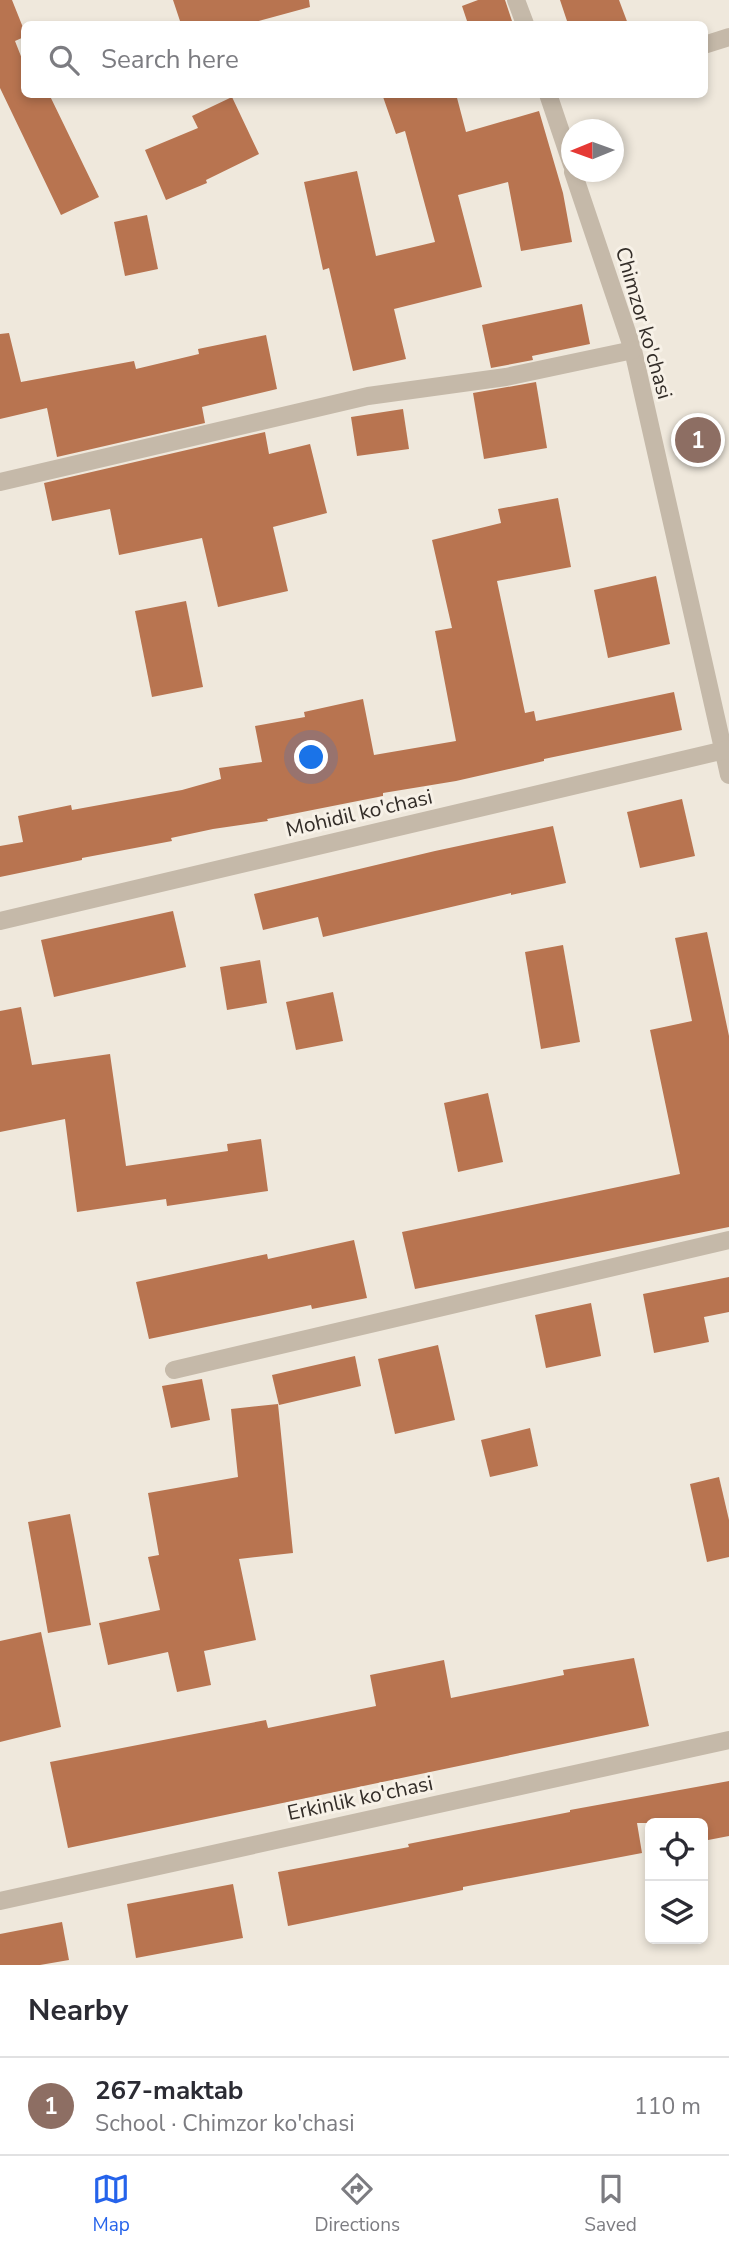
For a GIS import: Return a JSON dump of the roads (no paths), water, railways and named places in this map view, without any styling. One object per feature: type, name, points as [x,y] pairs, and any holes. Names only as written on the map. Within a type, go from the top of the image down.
[{"type":"street","points":[[516,0],[523,21]]},
{"type":"street","points":[[708,44],[729,37]]},
{"type":"street","points":[[550,98],[561,132]]},
{"type":"street","name":"Chimzor ko'chasi","points":[[576,182],[633,350],[726,750],[729,775]]},
{"type":"street","points":[[0,482],[368,396],[506,376],[633,350]]},
{"type":"street","name":"Mohidil ko'chasi","points":[[0,921],[726,750]]},
{"type":"street","points":[[174,1370],[729,1240]]},
{"type":"street","name":"Erkinlik ko'chasi","points":[[0,1901],[729,1740]]},
{"type":"place","name":"267-maktab","points":[[698,440]]}]
